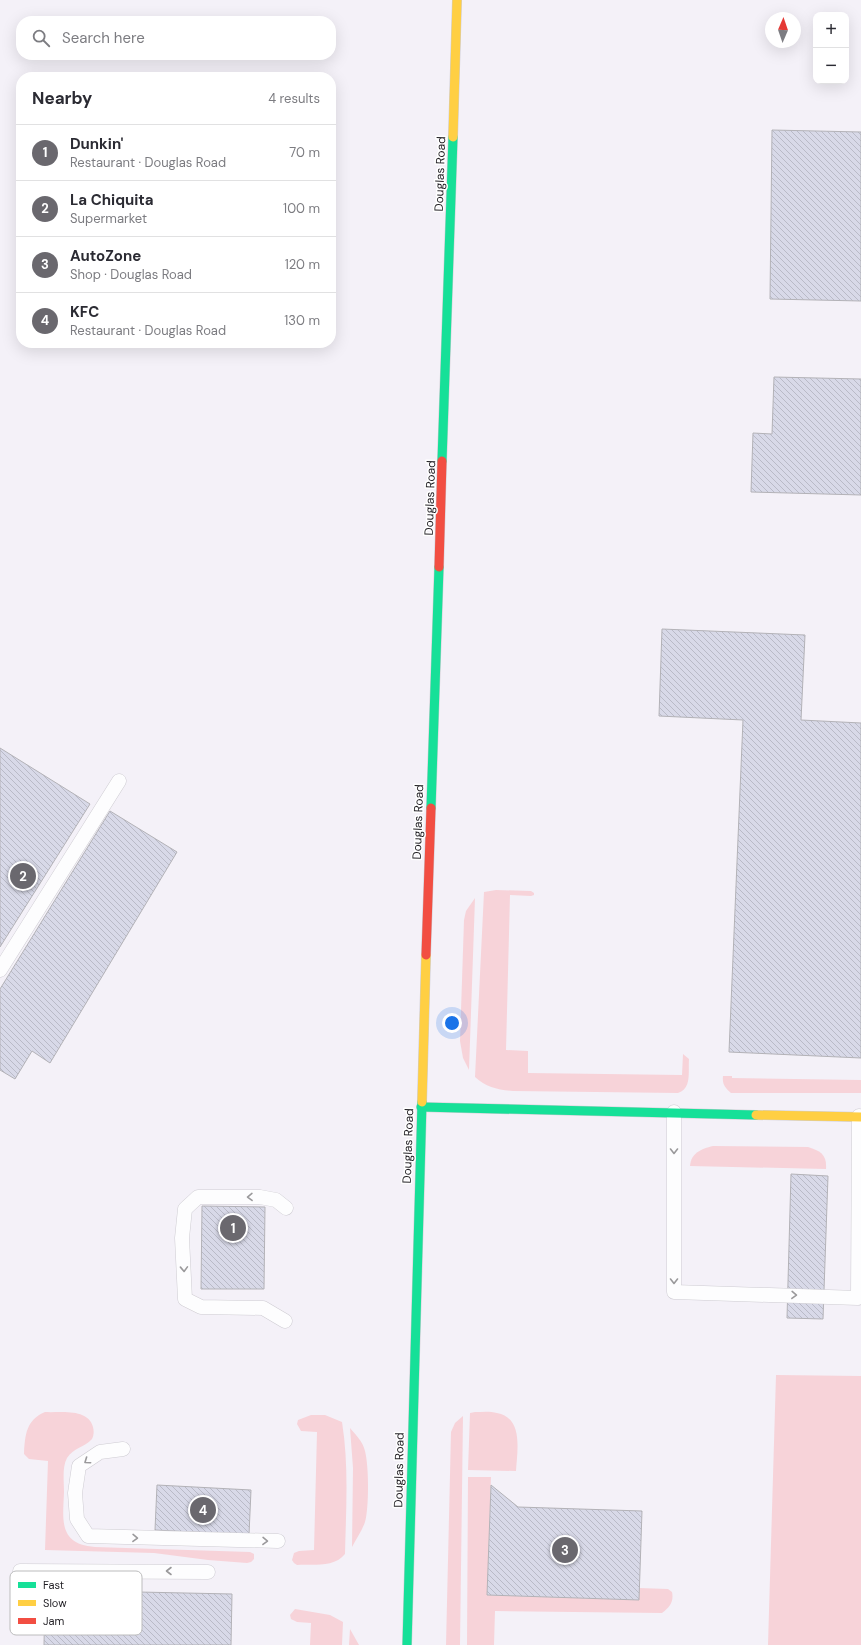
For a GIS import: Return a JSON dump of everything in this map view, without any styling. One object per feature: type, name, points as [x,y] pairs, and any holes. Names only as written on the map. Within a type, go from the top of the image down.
[{"type":"street","name":"Douglas Road","points":[[407,1645],[421,1107],[457,0]]},
{"type":"street","points":[[421,1107],[860,1116]]},
{"type":"lane","points":[[0,970],[119,781]]},
{"type":"lane","points":[[674,1112],[674,1292],[858,1298],[860,1116]]},
{"type":"lane","points":[[285,1321],[263,1308],[201,1307],[185,1299],[182,1238],[185,1209],[198,1197],[260,1197],[276,1200],[286,1208]]},
{"type":"lane","points":[[123,1449],[100,1452],[79,1466],[75,1493],[77,1519],[88,1536],[278,1541]]},
{"type":"lane","points":[[142,1572],[208,1572]]},
{"type":"shaded area","points":[[496,890],[531,891],[534,893],[534,895],[531,896],[510,895],[506,1050],[528,1051],[528,1073],[682,1075],[683,1054],[689,1059],[687,1084],[682,1091],[678,1093],[513,1091],[492,1087],[475,1077],[484,892]]},
{"type":"shaded area","points":[[475,898],[469,1070],[463,1058],[460,1041],[464,920],[466,911]]},
{"type":"shaded area","points":[[723,1076],[732,1076],[732,1078],[861,1080],[861,1093],[731,1093],[724,1086]]},
{"type":"shaded area","points":[[713,1146],[808,1147],[822,1154],[825,1160],[826,1169],[690,1166],[692,1158],[697,1152]]},
{"type":"shaded area","points":[[776,1375],[861,1376],[861,1645],[768,1645]]},
{"type":"shaded area","points":[[45,1412],[80,1414],[90,1421],[93,1427],[94,1433],[92,1439],[70,1455],[64,1466],[63,1512],[65,1529],[74,1541],[83,1545],[95,1547],[250,1552],[254,1554],[254,1559],[247,1563],[154,1553],[45,1550],[48,1461],[29,1459],[24,1454],[26,1434],[30,1424],[39,1415]]},
{"type":"shaded area","points":[[470,1413],[497,1413],[506,1416],[512,1422],[517,1437],[518,1446],[516,1471],[468,1470]]},
{"type":"shaded area","points":[[311,1415],[325,1415],[342,1422],[346,1455],[345,1554],[329,1563],[297,1565],[292,1560],[294,1553],[299,1551],[314,1550],[317,1432],[301,1431],[297,1424],[298,1420]]},
{"type":"shaded area","points":[[463,1416],[460,1645],[446,1645],[451,1432],[455,1423]]},
{"type":"shaded area","points":[[350,1428],[364,1448],[368,1487],[365,1522],[352,1547],[353,1468]]},
{"type":"shaded area","points":[[468,1477],[491,1477],[487,1595],[639,1600],[639,1588],[668,1589],[672,1592],[672,1601],[669,1606],[662,1613],[495,1611],[494,1645],[467,1645]]},
{"type":"shaded area","points":[[295,1609],[330,1615],[343,1622],[342,1645],[310,1645],[311,1623],[297,1622],[291,1619],[290,1615]]},
{"type":"shaded area","points":[[350,1629],[359,1645],[349,1645]]},
{"type":"building","points":[[772,130],[861,132],[861,301],[770,299]]},
{"type":"building","points":[[774,377],[861,379],[861,495],[751,492],[753,433],[772,434]]},
{"type":"building","points":[[662,629],[805,635],[801,720],[861,723],[861,1058],[729,1052],[743,720],[659,716]]},
{"type":"building","points":[[0,748],[90,804],[0,947]]},
{"type":"building","points":[[110,811],[177,852],[50,1063],[32,1051],[15,1079],[0,1070],[0,989]]},
{"type":"building","points":[[791,1174],[828,1176],[823,1319],[787,1318]]},
{"type":"building","points":[[202,1206],[265,1207],[264,1289],[201,1289]]},
{"type":"building","points":[[157,1485],[251,1490],[249,1535],[155,1530]]},
{"type":"building","points":[[491,1485],[518,1507],[642,1511],[639,1600],[487,1595]]},
{"type":"building","points":[[142,1592],[232,1594],[231,1645],[44,1645],[44,1635],[142,1635]]},
{"type":"traffic: fast","points":[[442,461],[453,137]]},
{"type":"traffic: fast","points":[[431,808],[439,567]]},
{"type":"traffic: fast","points":[[407,1645],[422,1102]]},
{"type":"traffic: fast","points":[[421,1107],[756,1115]]},
{"type":"traffic: slow","points":[[453,137],[457,0]]},
{"type":"traffic: slow","points":[[422,1102],[426,955]]},
{"type":"traffic: slow","points":[[756,1115],[861,1117]]},
{"type":"traffic: jam","points":[[439,567],[442,461]]},
{"type":"traffic: jam","points":[[426,955],[431,808]]},
{"type":"place","name":"La Chiquita","points":[[23,876]]},
{"type":"place","name":"Dunkin'","points":[[233,1228]]},
{"type":"place","name":"KFC","points":[[203,1510]]},
{"type":"place","name":"AutoZone","points":[[565,1550]]}]
